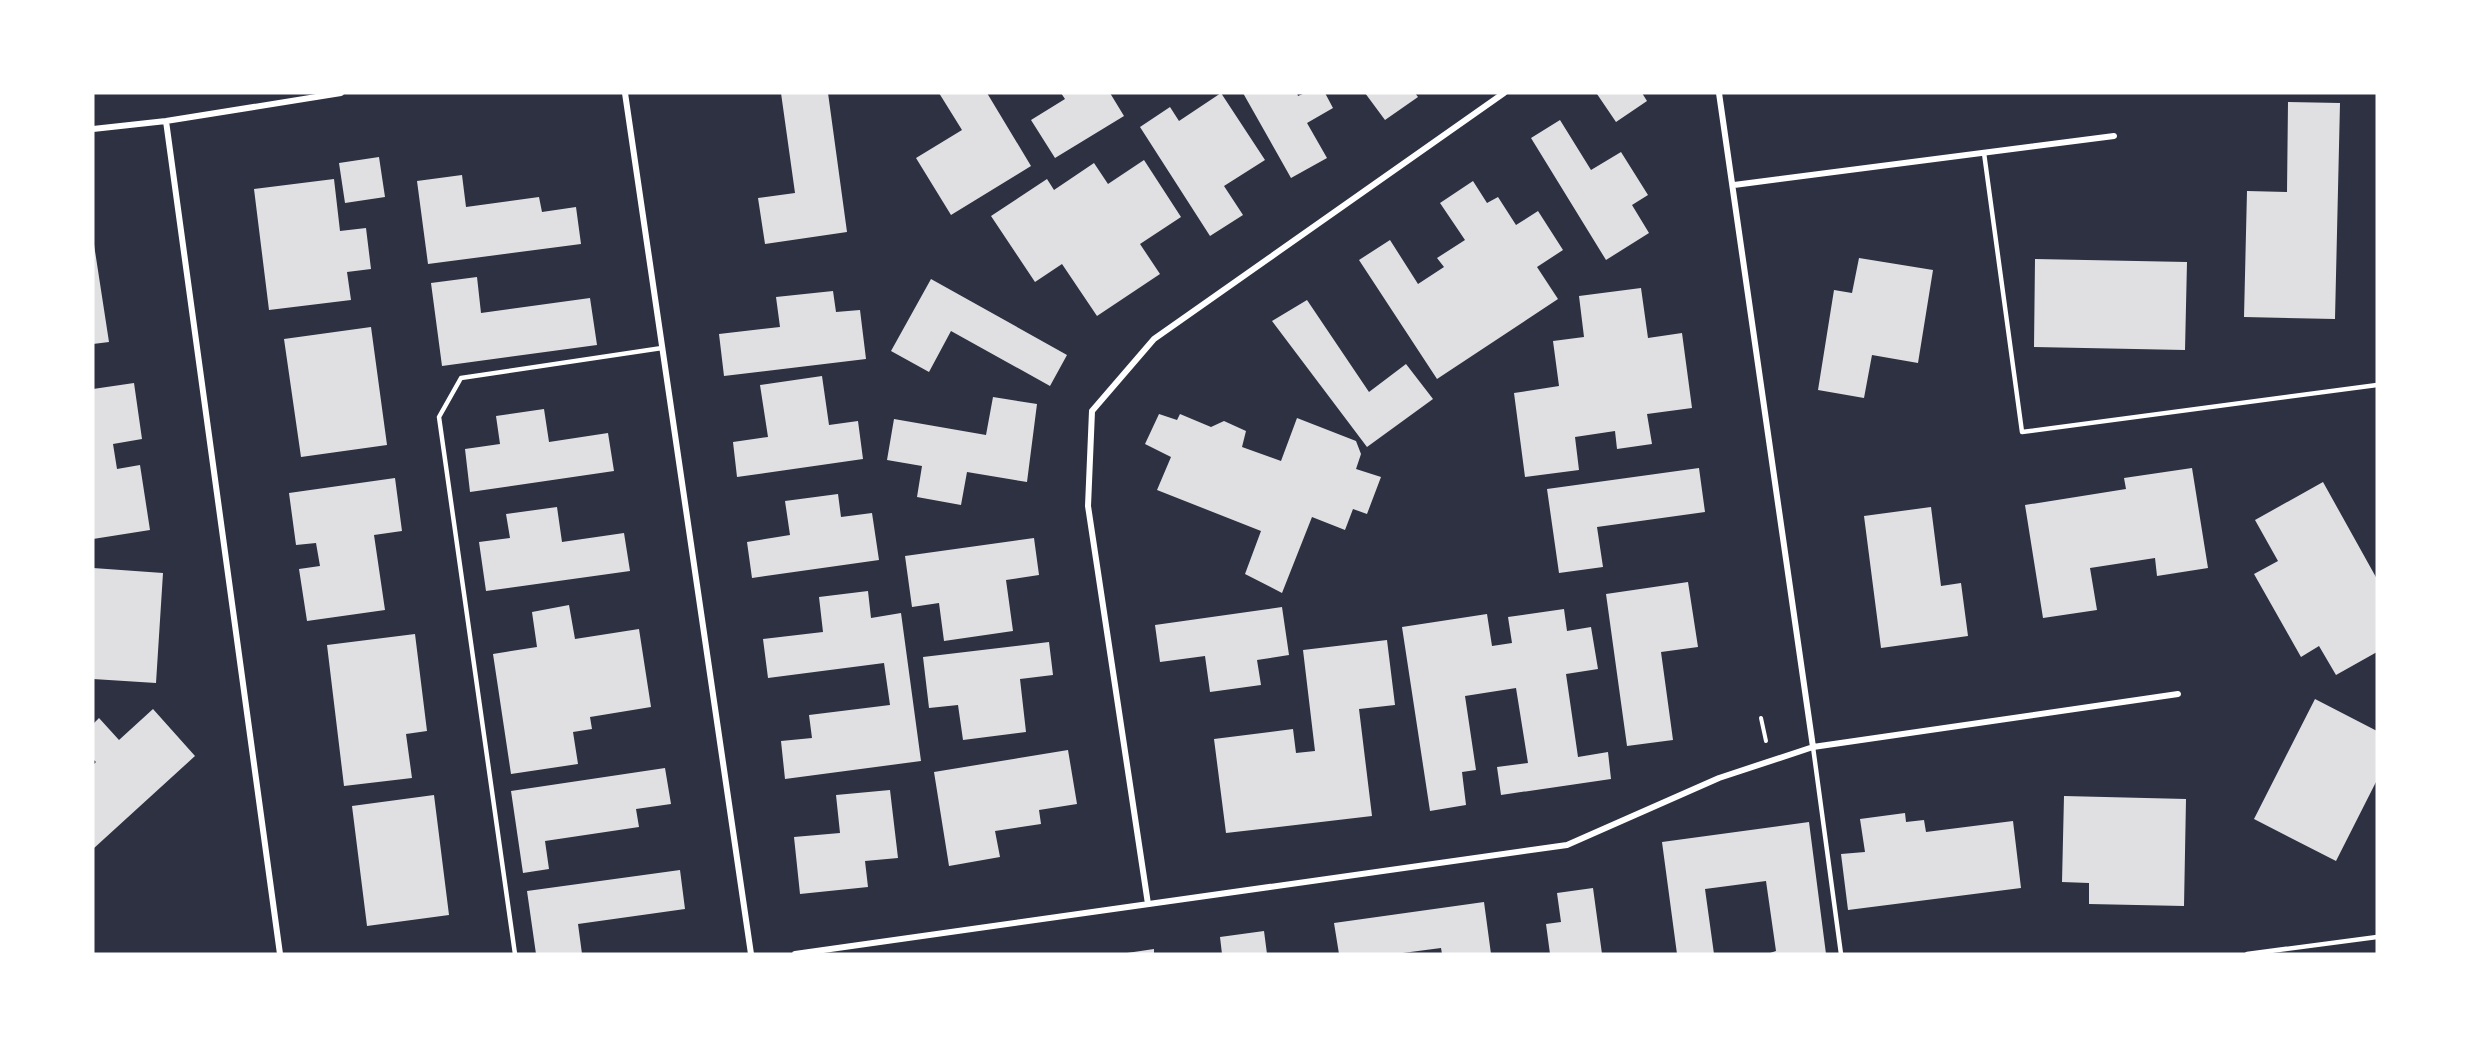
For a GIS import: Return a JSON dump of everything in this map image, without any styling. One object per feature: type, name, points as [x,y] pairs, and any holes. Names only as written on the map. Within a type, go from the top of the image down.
[{"type":"street","points":[[93,129],[166,121],[341,93]]},
{"type":"street","points":[[625,93],[750,954]]},
{"type":"street","points":[[1148,904],[1088,506],[1092,411],[1154,339],[1504,93]]},
{"type":"street","points":[[1719,93],[1813,747]]},
{"type":"street","points":[[166,121],[280,954]]},
{"type":"street","points":[[1734,185],[2114,136]]},
{"type":"street","points":[[795,954],[1567,845],[1719,778],[1813,747],[2178,694]]},
{"type":"lane","points":[[1984,153],[2022,432],[2377,385]]},
{"type":"lane","points":[[515,954],[439,417],[461,378],[662,348]]},
{"type":"lane","points":[[1813,747],[1841,954]]},
{"type":"lane","points":[[2247,954],[2377,937]]},
{"type":"building","points":[[781,93],[828,93],[847,232],[765,244],[758,198],[795,193]]},
{"type":"building","points":[[939,93],[987,93],[1031,166],[951,215],[916,158],[962,130]]},
{"type":"building","points":[[1061,93],[1110,93],[1124,116],[1055,158],[1031,120],[1065,99]]},
{"type":"building","points":[[1221,93],[1265,160],[1224,186],[1243,215],[1210,236],[1140,127],[1170,107],[1179,121]]},
{"type":"building","points":[[1243,93],[1297,93],[1298,96],[1305,93],[1325,93],[1333,108],[1307,123],[1327,158],[1291,178]]},
{"type":"building","points":[[1365,93],[1415,93],[1418,97],[1385,120]]},
{"type":"building","points":[[1642,93],[1647,101],[1616,122],[1597,94]]},
{"type":"building","points":[[2288,102],[2340,103],[2335,319],[2244,317],[2247,191],[2287,192]]},
{"type":"building","points":[[1560,120],[1591,170],[1621,152],[1648,195],[1632,205],[1649,233],[1606,260],[1531,138]]},
{"type":"building","points":[[379,157],[385,197],[345,203],[339,163]]},
{"type":"building","points":[[1144,160],[1181,217],[1140,244],[1160,274],[1097,316],[1062,264],[1035,282],[991,216],[1047,179],[1054,190],[1094,163],[1108,184]]},
{"type":"building","points":[[462,175],[466,207],[539,197],[542,212],[576,207],[581,244],[428,264],[417,181]]},
{"type":"building","points":[[334,179],[340,231],[366,228],[371,269],[347,272],[351,300],[269,310],[254,189]]},
{"type":"building","points":[[1473,181],[1487,203],[1498,197],[1516,225],[1538,211],[1563,250],[1537,267],[1558,299],[1437,379],[1359,260],[1390,240],[1418,284],[1444,267],[1437,258],[1465,240],[1440,203]]},
{"type":"building","points":[[93,238],[109,342],[93,344]]},
{"type":"building","points":[[1859,258],[1933,270],[1918,363],[1872,355],[1864,398],[1818,390],[1834,290],[1852,293]]},
{"type":"building","points":[[2035,259],[2187,262],[2185,350],[2034,347]]},
{"type":"building","points":[[477,277],[481,313],[590,298],[597,345],[442,366],[431,283]]},
{"type":"building","points":[[931,279],[1067,355],[1050,386],[951,331],[929,372],[891,351]]},
{"type":"building","points":[[1641,288],[1648,338],[1682,333],[1692,408],[1647,414],[1652,444],[1617,449],[1615,431],[1575,437],[1579,470],[1525,477],[1514,393],[1559,386],[1553,341],[1584,337],[1579,296]]},
{"type":"building","points":[[833,291],[836,312],[860,310],[866,359],[724,376],[719,334],[780,327],[776,297]]},
{"type":"building","points":[[1307,300],[1369,392],[1406,364],[1433,399],[1367,447],[1272,321]]},
{"type":"building","points":[[371,327],[387,445],[301,457],[284,339]]},
{"type":"building","points":[[822,376],[829,425],[858,421],[863,459],[737,477],[733,442],[768,437],[760,385]]},
{"type":"building","points":[[134,383],[142,439],[113,444],[117,469],[140,465],[150,530],[93,539],[93,389]]},
{"type":"building","points":[[993,397],[1037,404],[1027,482],[967,472],[961,505],[917,497],[922,466],[887,460],[894,419],[986,435]]},
{"type":"building","points":[[544,409],[549,442],[608,433],[614,471],[470,492],[465,449],[500,444],[496,416]]},
{"type":"building","points":[[1159,414],[1177,420],[1180,414],[1211,427],[1224,421],[1246,431],[1242,447],[1281,461],[1297,418],[1356,441],[1361,454],[1356,469],[1381,477],[1367,514],[1353,509],[1345,530],[1312,517],[1282,593],[1245,574],[1261,531],[1157,490],[1171,457],[1145,444]]},
{"type":"building","points":[[1699,468],[1705,512],[1597,527],[1603,567],[1559,573],[1547,489]]},
{"type":"building","points":[[2192,468],[2208,568],[2157,576],[2155,558],[2090,568],[2097,610],[2043,618],[2025,505],[2126,489],[2124,478]]},
{"type":"building","points":[[395,478],[402,531],[374,535],[385,610],[307,621],[299,569],[320,566],[316,543],[296,545],[289,493]]},
{"type":"building","points":[[2323,482],[2377,579],[2377,652],[2336,675],[2319,646],[2301,657],[2254,574],[2278,561],[2255,520]]},
{"type":"building","points":[[838,494],[841,517],[872,513],[879,560],[752,578],[747,542],[790,535],[785,501]]},
{"type":"building","points":[[557,507],[562,542],[624,533],[630,571],[486,591],[479,542],[510,538],[506,514]]},
{"type":"building","points":[[1931,507],[1941,586],[1961,583],[1968,636],[1881,648],[1864,516]]},
{"type":"building","points":[[1034,538],[1039,575],[1006,580],[1013,631],[944,641],[939,603],[912,607],[905,556]]},
{"type":"building","points":[[93,568],[163,573],[156,683],[93,679]]},
{"type":"building","points":[[1688,582],[1698,647],[1661,652],[1673,740],[1627,746],[1606,594]]},
{"type":"building","points":[[868,591],[871,618],[901,613],[921,761],[785,779],[781,741],[812,738],[809,715],[890,705],[884,663],[768,678],[763,639],[823,632],[819,597]]},
{"type":"building","points":[[569,605],[575,639],[639,629],[651,707],[590,717],[592,729],[573,732],[578,764],[511,774],[493,654],[537,647],[532,612]]},
{"type":"building","points":[[1282,607],[1289,655],[1257,660],[1261,685],[1210,692],[1205,656],[1160,662],[1155,625]]},
{"type":"building","points":[[1564,609],[1567,631],[1591,627],[1598,669],[1566,674],[1578,757],[1608,752],[1611,779],[1501,795],[1497,767],[1528,763],[1516,688],[1465,696],[1476,770],[1462,772],[1466,805],[1430,811],[1402,627],[1487,614],[1492,646],[1512,643],[1508,617]]},
{"type":"building","points":[[415,634],[427,731],[406,734],[412,778],[344,786],[327,645]]},
{"type":"building","points":[[1387,640],[1395,705],[1359,709],[1372,816],[1226,833],[1214,739],[1293,729],[1296,753],[1315,751],[1303,650]]},
{"type":"building","points":[[1049,642],[1053,675],[1020,679],[1026,732],[963,740],[958,705],[929,708],[923,657]]},
{"type":"building","points":[[2315,699],[2377,731],[2377,780],[2336,861],[2254,819]]},
{"type":"building","points":[[153,709],[195,756],[93,849],[93,765],[96,762],[93,759],[93,724],[99,718],[119,740]]},
{"type":"building","points":[[1068,750],[1077,804],[1039,810],[1041,824],[995,831],[1000,857],[949,866],[934,772]]},
{"type":"building","points":[[665,768],[671,804],[636,809],[639,827],[545,841],[549,869],[523,873],[511,791]]},
{"type":"building","points":[[890,790],[898,858],[865,861],[868,887],[800,894],[794,837],[840,833],[836,795]]},
{"type":"building","points":[[434,795],[449,915],[367,926],[352,806]]},
{"type":"building","points":[[2064,796],[2186,799],[2184,906],[2089,904],[2089,883],[2062,882]]},
{"type":"building","points":[[1905,813],[1906,822],[1924,820],[1926,832],[2013,821],[2021,888],[1848,910],[1841,854],[1865,852],[1860,819]]},
{"type":"building","points":[[1809,822],[1826,954],[1767,954],[1776,951],[1766,881],[1705,889],[1714,954],[1677,954],[1662,842]]},
{"type":"building","points":[[680,870],[685,909],[578,924],[582,954],[536,954],[527,891]]},
{"type":"building","points":[[1593,888],[1602,954],[1550,954],[1546,924],[1561,922],[1557,893]]},
{"type":"building","points":[[1484,902],[1491,954],[1442,954],[1441,948],[1395,954],[1339,954],[1334,923]]},
{"type":"building","points":[[1264,931],[1267,954],[1222,954],[1220,937]]},
{"type":"building","points":[[1154,949],[1154,954],[1127,954],[1127,953]]}]
